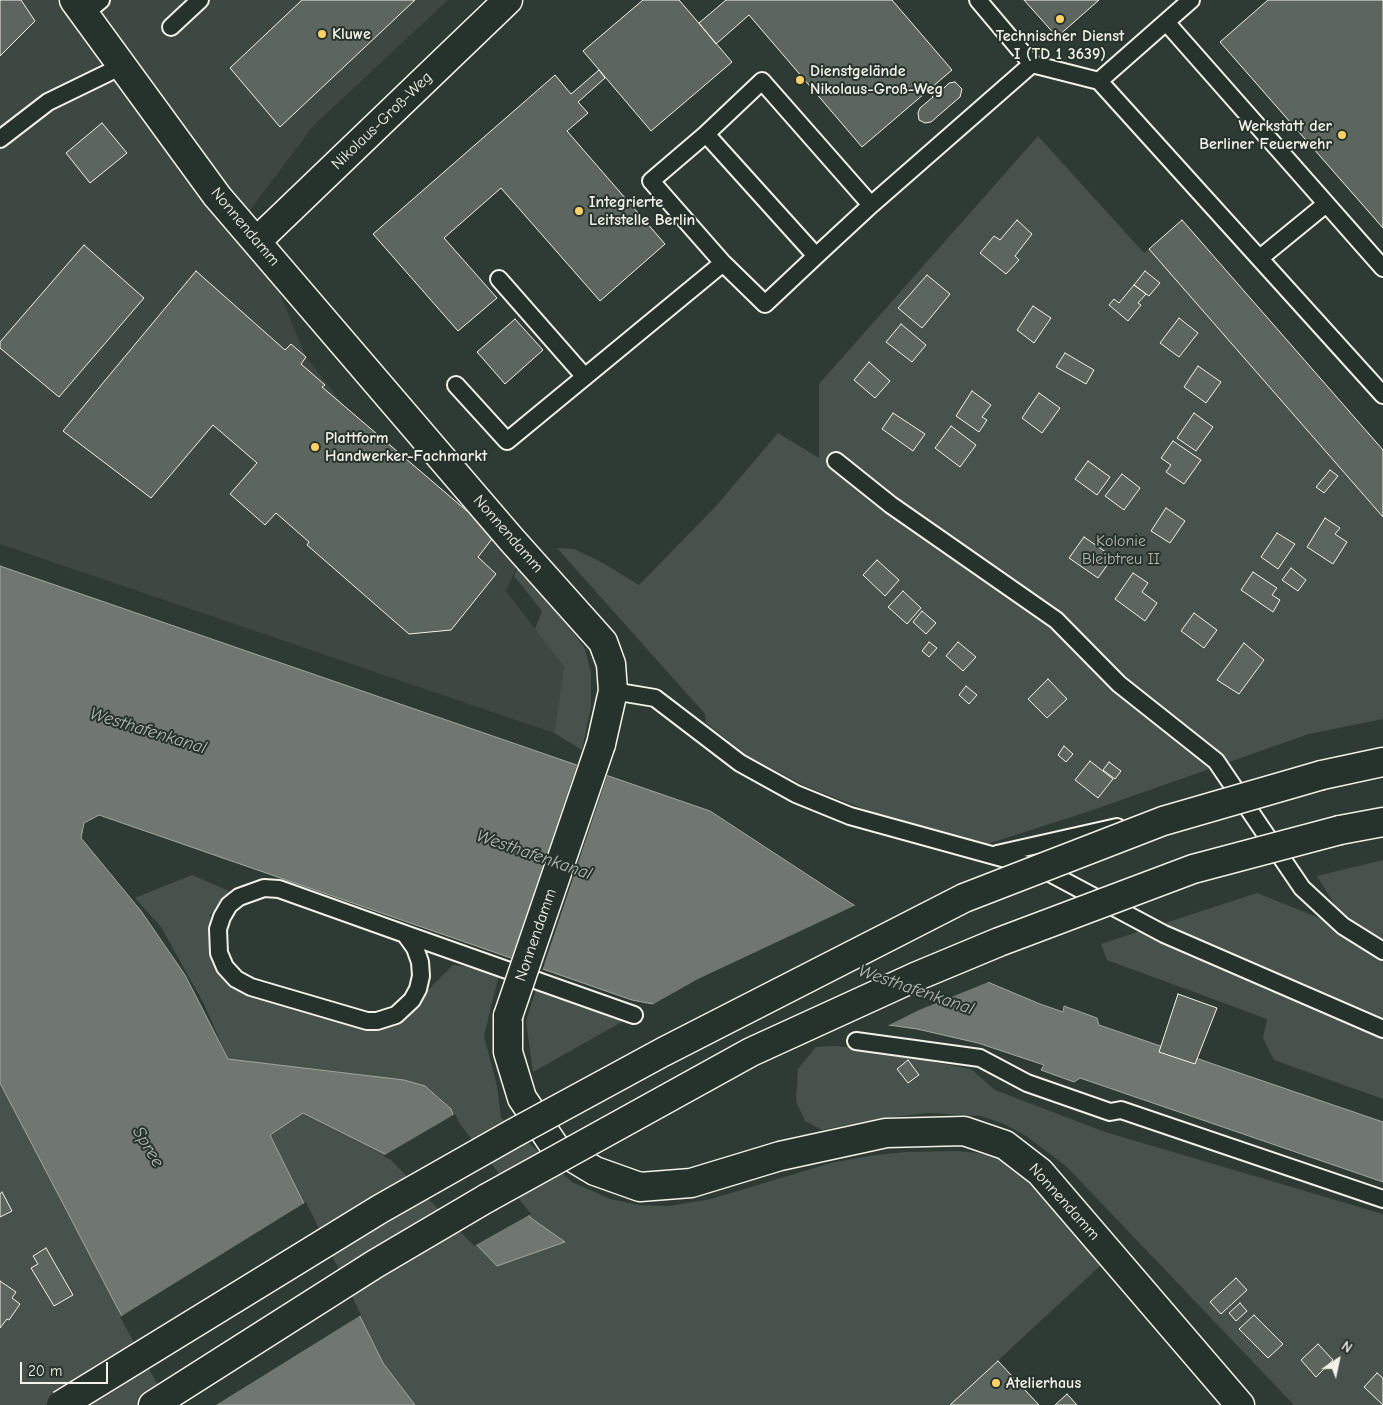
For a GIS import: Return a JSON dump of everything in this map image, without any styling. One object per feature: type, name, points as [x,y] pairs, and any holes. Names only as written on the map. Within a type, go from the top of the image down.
[{"type":"main road","name":"Nikolaus-Groß-Weg","points":[[257,241],[508,0]]},
{"type":"main road","name":"Nonnendamm","points":[[86,5],[122,66],[217,196],[511,539],[603,642],[611,664],[613,691],[601,744],[508,1016],[508,1052],[522,1098],[556,1146],[595,1171],[640,1187],[690,1183],[780,1156],[886,1133],[964,1131],[1005,1145],[1040,1172],[1240,1405]]},
{"type":"main road","points":[[62,1405],[380,1209],[514,1133],[663,1052],[956,902],[1163,821],[1322,775],[1383,762]]},
{"type":"main road","points":[[152,1405],[375,1264],[487,1198],[752,1052],[999,942],[1193,869],[1340,830],[1383,822]]},
{"type":"lane","points":[[171,27],[200,0]]},
{"type":"lane","points":[[978,0],[1032,64],[1099,81],[1383,395]]},
{"type":"lane","points":[[1099,81],[1191,0]]},
{"type":"lane","points":[[1166,22],[1383,268]]},
{"type":"lane","points":[[871,205],[762,81],[706,134],[651,181],[723,262],[765,304],[871,205],[1032,64]]},
{"type":"lane","points":[[0,139],[48,102],[122,66]]},
{"type":"lane","points":[[706,134],[816,256]]},
{"type":"lane","points":[[1260,258],[1326,204]]},
{"type":"lane","points":[[456,385],[506,441],[723,262]]},
{"type":"lane","points":[[499,279],[585,377]]},
{"type":"lane","points":[[836,461],[891,505],[1056,620],[1119,684],[1216,761],[1302,888],[1343,926],[1383,951]]},
{"type":"lane","points":[[613,691],[655,698],[740,762],[796,794],[850,816],[1042,869],[1164,934],[1383,1029]]},
{"type":"lane","points":[[995,855],[1242,799]]},
{"type":"lane","points":[[405,934],[415,948],[420,962],[418,989],[404,1009],[396,1015],[377,1021],[368,1021],[251,987],[236,979],[225,967],[218,953],[217,941],[222,917],[229,905],[239,897],[264,888],[279,889],[634,1015]]},
{"type":"lane","points":[[856,1041],[980,1058],[1027,1082],[1101,1109],[1110,1112],[1121,1110],[1383,1199]]},
{"type":"shaded area","points":[[0,0],[448,0],[314,125],[247,214],[306,357],[345,407],[519,562],[506,591],[564,667],[554,733],[0,544]]},
{"type":"green space","name":"Kolonie Bleibtreu II","points":[[1038,136],[1144,253],[1149,249],[1383,517],[1383,719],[1309,734],[1087,812],[987,844],[882,816],[805,786],[748,756],[706,723],[705,714],[557,548],[574,549],[603,563],[639,585],[717,505],[778,433],[819,458],[819,384]]},
{"type":"green space","points":[[518,567],[585,649],[591,673],[591,706],[582,750],[554,733],[564,667],[535,629],[542,611],[514,576]]},
{"type":"green space","points":[[1383,860],[1383,1099],[1274,1060],[1263,1038],[1267,1019],[1107,960],[1101,944],[1257,893],[1324,920],[1360,928],[1335,905],[1317,876]]},
{"type":"green space","points":[[192,875],[231,892],[210,915],[215,967],[253,996],[398,1020],[453,965],[500,970],[484,1036],[497,1086],[501,1118],[572,1182],[610,1199],[639,1205],[669,1206],[711,1199],[831,1163],[869,1156],[905,1152],[957,1151],[978,1153],[998,1158],[1015,1167],[1030,1180],[1101,1265],[950,1405],[415,1405],[383,1363],[270,1134],[303,1113],[393,1158],[497,1266],[564,1242],[531,1218],[425,1086],[404,1080],[228,1059],[204,1004],[161,927],[135,898]]},
{"type":"green space","points":[[537,986],[627,1019],[533,1072],[526,1021]]},
{"type":"green space","points":[[816,1047],[858,1048],[971,1069],[995,1090],[1105,1132],[1383,1214],[1383,1405],[1294,1405],[1066,1166],[1026,1136],[1004,1124],[981,1116],[928,1113],[878,1119],[822,1130],[805,1121],[796,1101],[798,1069]],"holes":[[[908,1060],[919,1075],[908,1083],[897,1069]]]},
{"type":"green space","points":[[0,1083],[118,1309],[172,1405],[0,1405]]},
{"type":"water","points":[[0,566],[710,811],[918,947],[971,975],[1040,1004],[1063,1012],[1064,1006],[1097,1018],[1099,1025],[1383,1122],[1383,1182],[1080,1078],[1074,1082],[1041,1070],[1044,1065],[978,1043],[917,1029],[812,1014],[658,1005],[632,1000],[99,815],[84,823],[81,838],[141,911],[185,975],[228,1059],[404,1080],[425,1086],[451,1109],[457,1126],[531,1218],[565,1242],[497,1266],[393,1158],[303,1113],[270,1135],[383,1363],[415,1405],[172,1405],[118,1309],[0,1083]]},
{"type":"pier","points":[[578,762],[608,773],[542,971],[511,960]]},
{"type":"pier","points":[[858,904],[939,957],[991,981],[919,1010],[885,1027],[812,1016],[677,1010],[650,1006],[698,979]]},
{"type":"pier","points":[[455,1114],[460,1124],[531,1214],[474,1246],[391,1160],[383,1156]]},
{"type":"pier","points":[[306,1202],[361,1315],[216,1405],[169,1405],[120,1317]]},
{"type":"building","points":[[0,0],[21,0],[35,21],[0,56]]},
{"type":"building","name":"Kluwe","points":[[302,0],[415,0],[280,127],[230,68]]},
{"type":"building","points":[[643,0],[679,0],[732,62],[651,131],[583,51]]},
{"type":"building","points":[[726,0],[892,0],[952,70],[862,147],[749,15],[716,44],[699,23]]},
{"type":"building","name":"Technischer Dienst I (TD 1 3639)","points":[[1024,0],[1099,0],[1057,37]]},
{"type":"building","name":"Werkstatt der Berliner Feuerwehr","points":[[1268,0],[1383,0],[1383,228],[1220,42]]},
{"type":"building","name":"Integrierte Leitstelle Berlin","points":[[599,70],[605,78],[578,102],[588,113],[567,131],[665,244],[600,301],[501,188],[444,238],[497,298],[458,331],[373,234],[555,75],[571,94]]},
{"type":"building","points":[[955,82],[962,89],[960,97],[931,122],[925,123],[919,120],[918,113],[920,108],[933,97],[928,91],[935,86],[940,92],[949,83]]},
{"type":"building","points":[[102,123],[127,153],[90,183],[66,153]]},
{"type":"building","points":[[1017,220],[1032,234],[1015,256],[1019,260],[1006,274],[980,253],[994,236],[1000,240]]},
{"type":"building","points":[[1182,220],[1383,450],[1383,517],[1149,249]]},
{"type":"building","points":[[84,245],[144,298],[59,397],[0,348],[0,342]]},
{"type":"building","name":"Plattform Handwerker-Fachmarkt","points":[[196,271],[285,350],[291,344],[306,357],[301,364],[325,385],[322,387],[495,535],[478,557],[496,574],[451,630],[409,634],[307,545],[309,542],[276,513],[265,525],[230,494],[257,463],[213,425],[151,498],[63,431]]},
{"type":"building","points":[[1145,271],[1160,283],[1149,296],[1134,285]]},
{"type":"building","points":[[927,275],[950,294],[922,328],[898,308]]},
{"type":"building","points":[[1134,285],[1146,294],[1138,303],[1141,305],[1128,321],[1109,305],[1114,299],[1119,303]]},
{"type":"building","points":[[1033,306],[1051,318],[1034,343],[1017,330]]},
{"type":"building","points":[[1179,318],[1198,333],[1179,357],[1160,343]]},
{"type":"building","points":[[515,319],[543,350],[505,384],[477,352]]},
{"type":"building","points":[[901,324],[926,345],[912,362],[886,342]]},
{"type":"building","points":[[1065,353],[1094,370],[1086,384],[1056,367]]},
{"type":"building","points":[[869,362],[890,381],[875,398],[854,380]]},
{"type":"building","points":[[1198,366],[1221,382],[1206,403],[1184,387]]},
{"type":"building","points":[[972,391],[991,405],[982,417],[987,420],[979,432],[956,416]]},
{"type":"building","points":[[1039,393],[1060,408],[1042,433],[1022,418]]},
{"type":"building","points":[[893,413],[925,434],[913,451],[882,429]]},
{"type":"building","points":[[1194,413],[1213,427],[1196,451],[1177,438]]},
{"type":"building","points":[[951,426],[976,445],[960,467],[935,448]]},
{"type":"building","points":[[1173,441],[1201,460],[1184,484],[1166,472],[1171,465],[1161,458]]},
{"type":"building","points":[[1088,461],[1110,477],[1097,495],[1075,479]]},
{"type":"building","points":[[1330,470],[1338,476],[1324,493],[1316,487]]},
{"type":"building","points":[[1122,474],[1140,488],[1124,510],[1105,496]]},
{"type":"building","points":[[1166,508],[1185,521],[1170,543],[1151,531]]},
{"type":"building","points":[[1325,518],[1340,528],[1335,534],[1347,542],[1333,564],[1307,547]]},
{"type":"building","points":[[1277,533],[1295,544],[1278,569],[1261,557]]},
{"type":"building","points":[[1084,537],[1113,557],[1098,578],[1069,558]]},
{"type":"building","points":[[877,560],[899,580],[885,596],[863,575]]},
{"type":"building","points":[[1291,568],[1306,580],[1298,591],[1282,580]]},
{"type":"building","points":[[1253,572],[1277,588],[1272,595],[1280,600],[1273,612],[1241,590]]},
{"type":"building","points":[[1133,573],[1148,583],[1142,592],[1157,603],[1145,621],[1115,599]]},
{"type":"building","points":[[903,591],[921,608],[907,624],[888,607]]},
{"type":"building","points":[[922,611],[936,623],[926,634],[913,622]]},
{"type":"building","points":[[1194,613],[1217,630],[1204,648],[1181,631]]},
{"type":"building","points":[[929,642],[937,648],[929,657],[922,651]]},
{"type":"building","points":[[958,642],[976,657],[963,671],[946,656]]},
{"type":"building","points":[[1244,643],[1264,660],[1239,694],[1217,680]]},
{"type":"building","points":[[1048,679],[1067,699],[1047,718],[1028,699]]},
{"type":"building","points":[[966,686],[977,695],[969,704],[959,695]]},
{"type":"building","points":[[1064,746],[1073,754],[1066,762],[1058,755]]},
{"type":"building","points":[[1090,761],[1113,779],[1098,798],[1075,780]]},
{"type":"building","points":[[1109,762],[1121,771],[1115,779],[1103,770]]},
{"type":"building","points":[[1178,994],[1217,1008],[1195,1064],[1159,1052]]},
{"type":"building","points":[[908,1060],[919,1075],[908,1083],[897,1069]]},
{"type":"building","points":[[2,1192],[12,1211],[0,1217],[0,1194]]},
{"type":"building","points":[[46,1248],[73,1295],[54,1306],[31,1268],[38,1264],[33,1256]]},
{"type":"building","points":[[1236,1278],[1247,1290],[1221,1314],[1210,1302]]},
{"type":"building","points":[[0,1281],[16,1292],[12,1298],[20,1304],[9,1320],[7,1319],[0,1328]]},
{"type":"building","points":[[1240,1303],[1247,1311],[1236,1321],[1229,1313]]},
{"type":"building","points":[[1254,1315],[1283,1344],[1268,1358],[1239,1329]]},
{"type":"building","points":[[1318,1344],[1333,1360],[1316,1377],[1301,1360]]},
{"type":"building","name":"Atelierhaus","points":[[998,1361],[1039,1405],[950,1405]]},
{"type":"building","points":[[1377,1373],[1383,1378],[1383,1405],[1364,1387]]},
{"type":"building","name":"Atelierhaus","points":[[1067,1394],[1077,1405],[1055,1405]]},
{"type":"place","name":"Technischer Dienst I (TD 1 3639)","points":[[1060,19]]},
{"type":"place","name":"Kluwe","points":[[322,34]]},
{"type":"place","name":"Dienstgelände Nikolaus-Groß-Weg","points":[[800,80]]},
{"type":"place","name":"Werkstatt der Berliner Feuerwehr","points":[[1342,135]]},
{"type":"place","name":"Integrierte Leitstelle Berlin","points":[[579,211]]},
{"type":"place","name":"Plattform Handwerker-Fachmarkt","points":[[315,447]]},
{"type":"place","name":"Atelierhaus","points":[[996,1383]]},
{"type":"water label","name":"Westhafenkanal","points":[[148,731]]},
{"type":"water label","name":"Westhafenkanal","points":[[534,855]]},
{"type":"water label","name":"Westhafenkanal","points":[[916,990]]},
{"type":"water label","name":"Spree","points":[[148,1147]]}]
